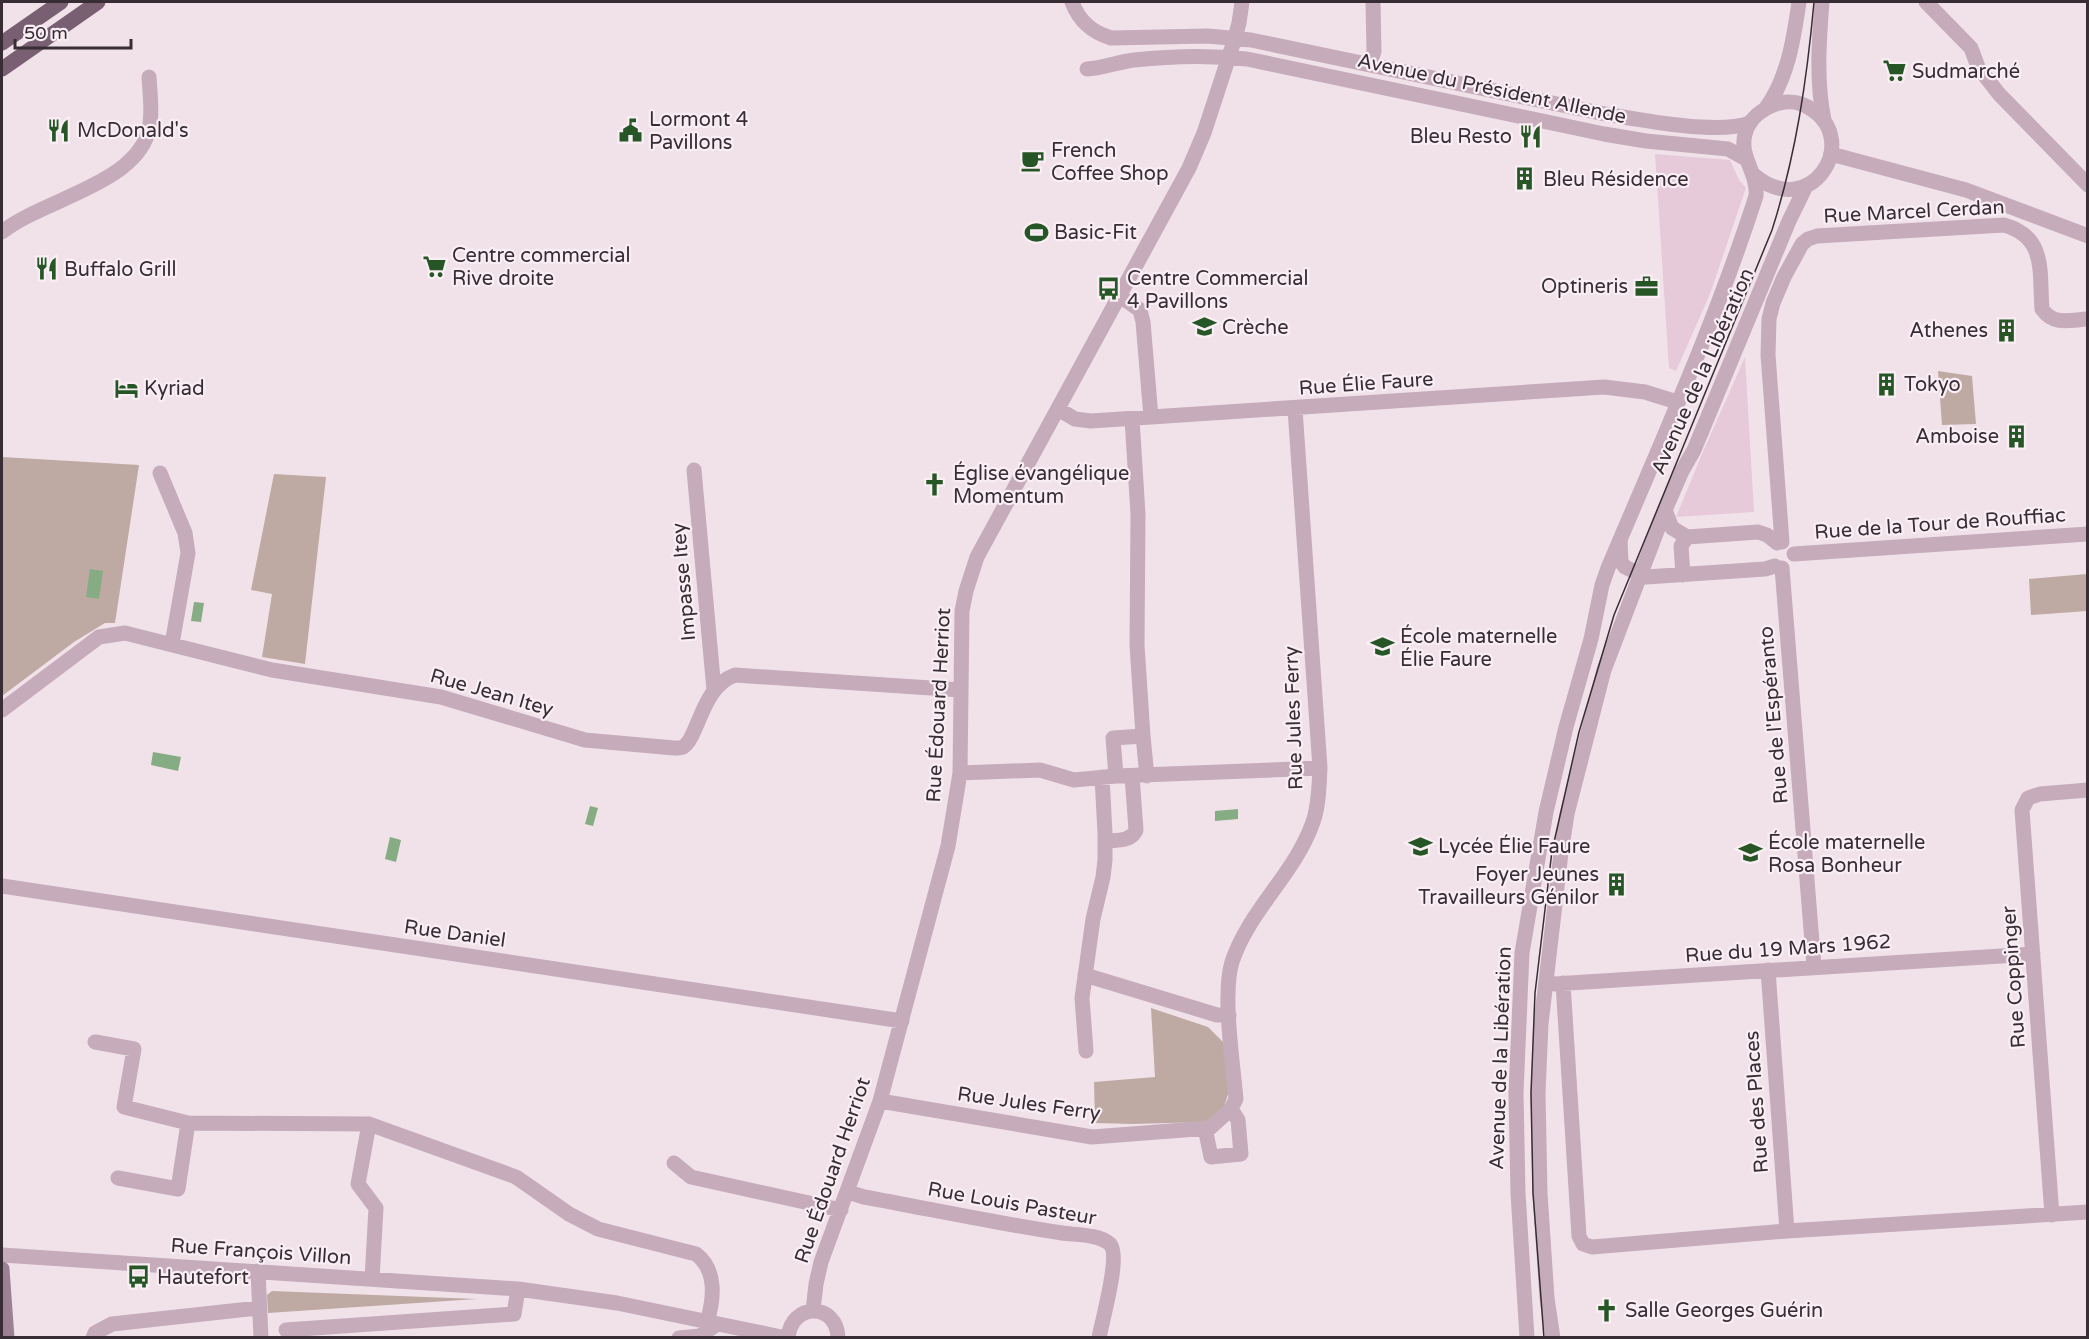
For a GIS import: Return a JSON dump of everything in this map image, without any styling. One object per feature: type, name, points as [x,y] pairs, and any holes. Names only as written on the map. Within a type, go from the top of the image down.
[{"type":"main road","points":[[2,43],[61,2]]},
{"type":"main road","points":[[2,69],[98,2]]},
{"type":"main road","points":[[2,1269],[7,1338]]},
{"type":"street","name":"Avenue du Président Allende","points":[[1071,2],[1084,24],[1098,34],[1111,38],[1208,36],[1235,38],[1648,122],[1731,127],[1750,123]]},
{"type":"street","name":"Rue Édouard Herriot","points":[[813,1310],[821,1263],[880,1101],[948,846],[960,773],[961,622],[970,574],[977,557],[1199,147],[1235,38],[1242,2]]},
{"type":"street","points":[[1370,64],[1374,51],[1373,2]]},
{"type":"street","points":[[1766,108],[1775,95],[1786,64],[1799,2]]},
{"type":"street","points":[[1822,2],[1819,76],[1821,106],[1832,143],[1826,168],[1818,178],[1796,189],[1778,189],[1765,184],[1754,175],[1746,159],[1744,140],[1750,123],[1757,114],[1780,103],[1802,104],[1824,120]]},
{"type":"street","points":[[1926,2],[1971,48],[1978,67],[1999,94],[2088,185]]},
{"type":"street","name":"Avenue du Président Allende","points":[[1087,69],[1104,68],[1131,60],[1247,58],[1604,134],[1646,141],[1728,149],[1746,159]]},
{"type":"street","points":[[2,232],[24,218],[112,175],[136,155],[144,144],[150,123],[149,77]]},
{"type":"street","points":[[1831,154],[1966,190],[2088,236]]},
{"type":"street","name":"Avenue de la Libération","points":[[1527,1338],[1518,1193],[1516,1093],[1522,953],[1548,801],[1591,639],[1602,585],[1739,248],[1756,196],[1757,187],[1754,175]]},
{"type":"street","name":"Avenue de la Libération","points":[[1553,1338],[1547,1298],[1540,1193],[1538,1093],[1541,1024],[1567,814],[1604,670],[1640,575],[1665,510],[1694,450],[1789,221],[1806,186]]},
{"type":"street","name":"Rue Marcel Cerdan","points":[[1779,542],[1768,355],[1769,319],[1784,277],[1802,244],[1808,238],[2004,225],[2017,228],[2029,236],[2036,248],[2042,309],[2048,317],[2059,321],[2088,319]]},
{"type":"street","points":[[1120,296],[1140,310],[1151,417]]},
{"type":"street","name":"Rue Élie Faure","points":[[1058,409],[1075,419],[1091,421],[1604,387],[1645,392],[1677,402]]},
{"type":"street","name":"Rue Jules Ferry","points":[[1231,1109],[1236,1100],[1229,1016],[1229,977],[1232,964],[1247,931],[1302,848],[1313,821],[1319,791],[1320,768],[1295,409]]},
{"type":"street","points":[[1105,841],[1128,838],[1134,835],[1136,830],[1143,736],[1137,645],[1138,514],[1132,418]]},
{"type":"street","name":"Impasse Itey","points":[[694,470],[714,690]]},
{"type":"street","points":[[160,473],[184,533],[188,553],[172,644]]},
{"type":"street","points":[[1665,510],[1672,528],[1687,537],[1681,546],[1683,575]]},
{"type":"street","name":"Rue de la Tour de Rouffiac","points":[[1687,537],[1758,532],[1789,544],[1794,554],[1790,565],[1779,567]]},
{"type":"street","name":"Rue de la Tour de Rouffiac","points":[[1794,554],[2088,534]]},
{"type":"street","points":[[1620,540],[1621,562],[1631,572],[1640,575],[1655,577],[1779,567]]},
{"type":"street","points":[[1779,542],[1770,548],[1768,556],[1779,567]]},
{"type":"street","name":"Rue de l'Espéranto","points":[[1779,567],[1814,967]]},
{"type":"street","name":"Rue Jean Itey","points":[[2,710],[99,637],[125,633],[273,670],[441,698],[585,740],[609,744],[683,747],[692,737],[714,690]]},
{"type":"street","points":[[714,690],[725,679],[743,674],[961,690]]},
{"type":"street","points":[[1086,1051],[1082,998],[1093,919],[1103,877],[1113,738],[1143,736]]},
{"type":"street","points":[[960,773],[1040,770],[1074,780],[1320,768]]},
{"type":"street","name":"Rue Coppinger","points":[[2052,1215],[2022,810],[2028,798],[2040,794],[2088,790]]},
{"type":"street","name":"Rue Daniel","points":[[2,886],[902,1022]]},
{"type":"street","name":"Rue du 19 Mars 1962","points":[[1546,984],[2033,954]]},
{"type":"street","name":"Rue des Places","points":[[1768,970],[1787,1231]]},
{"type":"street","points":[[1086,975],[1217,1015],[1229,1016]]},
{"type":"street","points":[[1563,983],[1579,1236],[1582,1244],[1592,1247],[1787,1231],[2088,1212]]},
{"type":"street","points":[[95,1042],[134,1049],[124,1107],[188,1123],[369,1124],[516,1177],[569,1214],[598,1230],[696,1254],[706,1261],[711,1276],[712,1323],[700,1336],[679,1338]]},
{"type":"street","name":"Rue Jules Ferry","points":[[880,1101],[1092,1137],[1205,1128]]},
{"type":"street","points":[[1231,1109],[1238,1120],[1241,1154],[1210,1157],[1205,1128],[1210,1128],[1231,1109]]},
{"type":"street","points":[[118,1178],[178,1189],[188,1123]]},
{"type":"street","points":[[369,1124],[358,1184],[376,1208],[372,1279]]},
{"type":"street","points":[[674,1163],[691,1177],[841,1210]]},
{"type":"street","name":"Rue Louis Pasteur","points":[[848,1192],[1024,1227],[1098,1238],[1110,1244],[1114,1253],[1113,1270],[1099,1338]]},
{"type":"street","name":"Rue François Villon","points":[[2,1255],[518,1289],[617,1303],[787,1338]]},
{"type":"street","points":[[258,1271],[261,1338]]},
{"type":"street","points":[[286,1330],[514,1314],[518,1289]]},
{"type":"street","points":[[93,1338],[95,1333],[112,1324],[260,1308]]},
{"type":"street","points":[[787,1338],[788,1329],[798,1315],[813,1310],[829,1316],[835,1323],[838,1338]]},
{"type":"shaded area","points":[[1655,154],[1730,160],[1739,180],[1746,188],[1710,294],[1676,371],[1669,368]]},
{"type":"shaded area","points":[[1745,357],[1754,512],[1676,517],[1702,454]]},
{"type":"shaded area","points":[[1938,371],[1972,376],[1976,424],[1942,425]]},
{"type":"shaded area","points":[[2,457],[139,465],[115,623],[105,623],[74,642],[2,696]]},
{"type":"shaded area","points":[[274,474],[326,477],[305,664],[262,657],[272,594],[251,590]]},
{"type":"shaded area","points":[[90,569],[103,571],[99,599],[86,597]]},
{"type":"shaded area","points":[[2087,574],[2087,611],[2031,615],[2029,579]]},
{"type":"shaded area","points":[[194,602],[204,603],[201,622],[191,621]]},
{"type":"shaded area","points":[[153,752],[181,757],[178,771],[151,765]]},
{"type":"shaded area","points":[[590,806],[598,808],[593,826],[585,824]]},
{"type":"shaded area","points":[[1238,809],[1238,819],[1215,821],[1215,811]]},
{"type":"shaded area","points":[[390,837],[401,840],[396,862],[385,859]]},
{"type":"shaded area","points":[[1151,1008],[1208,1027],[1225,1044],[1230,1088],[1223,1110],[1206,1122],[1095,1123],[1094,1082],[1155,1077]]},
{"type":"shaded area","points":[[272,1291],[477,1299],[268,1313],[267,1295]]},
{"type":"tram line","points":[[1544,1338],[1533,1193],[1531,1093],[1535,993],[1552,851],[1579,732],[1614,615],[1772,230],[1794,145],[1808,60],[1814,2]]},
{"type":"place","name":"Sudmarché","points":[[1894,71]]},
{"type":"place","name":"McDonald's","points":[[59,130]]},
{"type":"place","name":"Lormont 4 Pavillons","points":[[631,131]]},
{"type":"place","name":"Bleu Resto","points":[[1530,136]]},
{"type":"place","name":"French Coffee Shop","points":[[1033,161]]},
{"type":"place","name":"Bleu Résidence","points":[[1525,179]]},
{"type":"place","name":"Basic-Fit","points":[[1036,232]]},
{"type":"place","name":"Centre commercial Rive droite","points":[[434,266]]},
{"type":"place","name":"Buffalo Grill","points":[[46,269]]},
{"type":"place","name":"Optineris","points":[[1646,286]]},
{"type":"place","name":"Centre Commercial 4 Pavillons","points":[[1109,289]]},
{"type":"place","name":"Crèche","points":[[1204,327]]},
{"type":"place","name":"Athenes","points":[[2006,330]]},
{"type":"place","name":"Tokyo","points":[[1886,384]]},
{"type":"place","name":"Kyriad","points":[[126,388]]},
{"type":"place","name":"Amboise","points":[[2017,436]]},
{"type":"place","name":"Église évangélique Momentum","points":[[935,485]]},
{"type":"place","name":"École maternelle Élie Faure","points":[[1382,647]]},
{"type":"place","name":"Lycée Élie Faure","points":[[1420,846]]},
{"type":"place","name":"École maternelle Rosa Bonheur","points":[[1750,853]]},
{"type":"place","name":"Foyer Jeunes Travailleurs Génilor","points":[[1617,885]]},
{"type":"place","name":"Hautefort","points":[[139,1277]]},
{"type":"place","name":"Salle Georges Guérin","points":[[1607,1310]]}]
